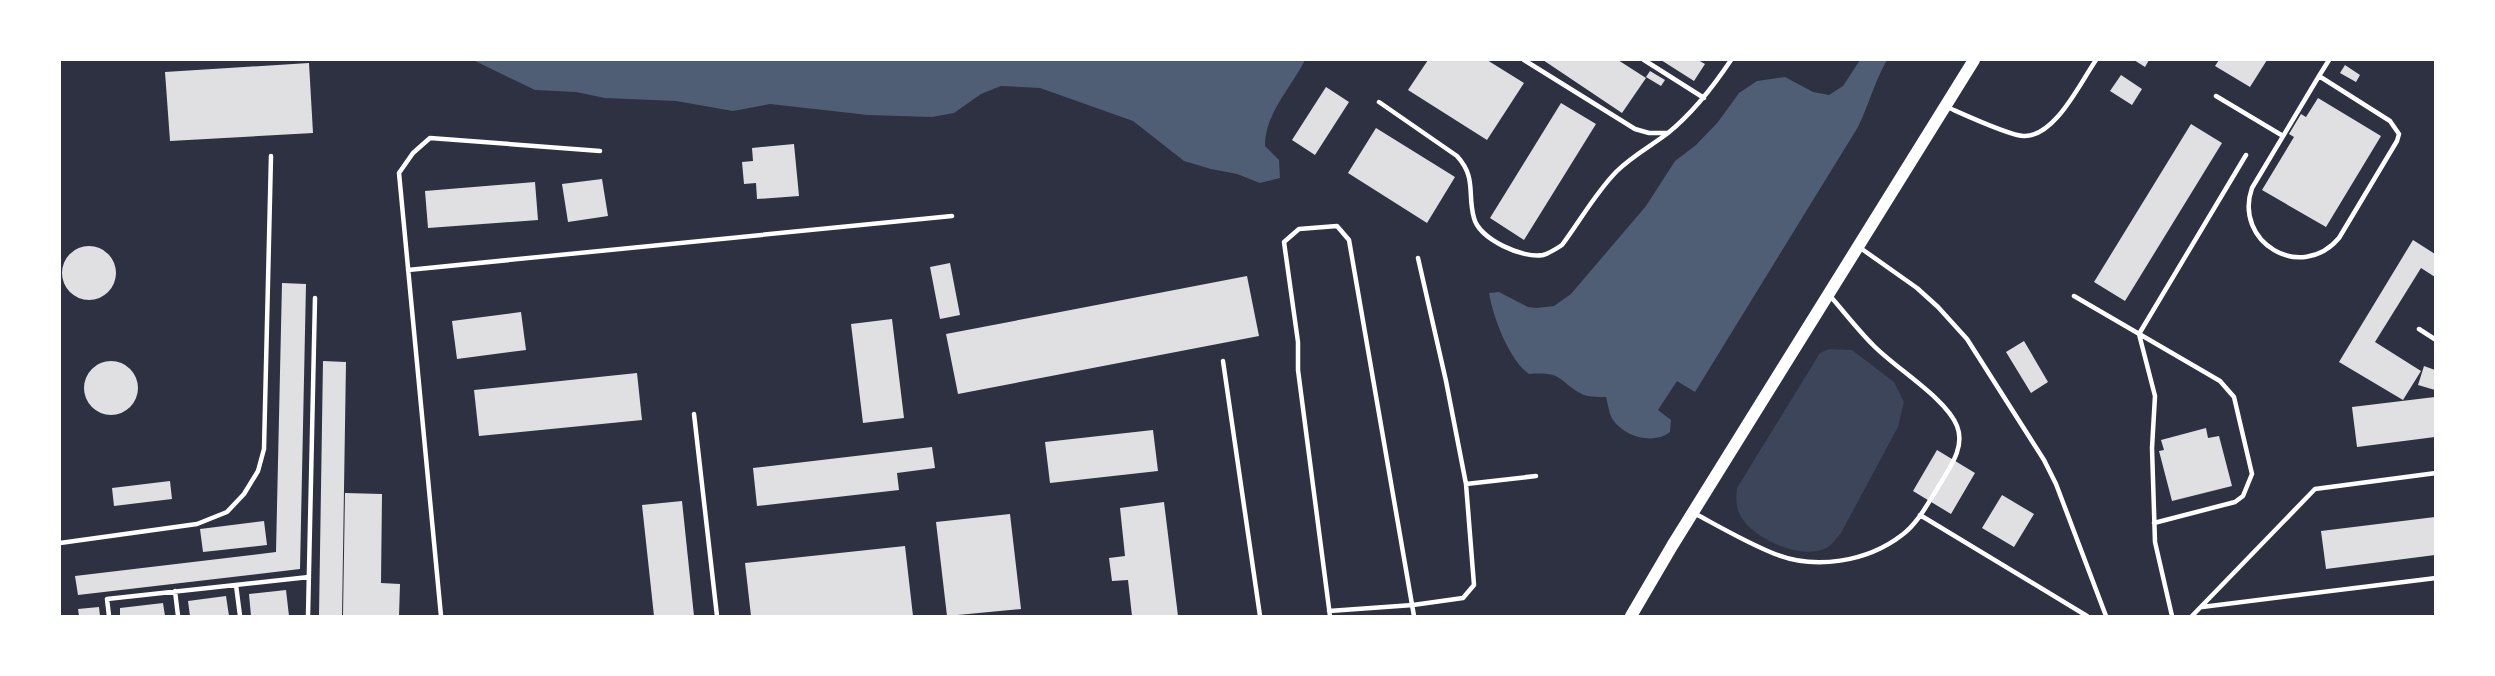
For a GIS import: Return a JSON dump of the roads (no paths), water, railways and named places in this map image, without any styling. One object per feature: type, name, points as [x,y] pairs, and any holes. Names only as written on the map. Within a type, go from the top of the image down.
[{"type":"main road","points":[[1625,617],[1693,513],[1974,60]]},
{"type":"main road","points":[[1631,617],[1672,546]]},
{"type":"main road","points":[[1641,617],[1672,546]]},
{"type":"lane","points":[[1524,60],[1635,129],[1650,134],[1669,133]]},
{"type":"lane","points":[[1644,60],[1704,98]]},
{"type":"lane","points":[[1378,102],[1457,156],[1468,167],[1474,219],[1479,229],[1495,241],[1528,256],[1551,252],[1562,244],[1615,173],[1633,157],[1669,133],[1704,98],[1731,60]]},
{"type":"lane","points":[[1945,107],[2022,136],[2036,134],[2049,126],[2062,112],[2096,60]]},
{"type":"lane","points":[[2319,76],[2390,121],[2399,134],[2398,141],[2339,239],[2331,248],[2309,258],[2294,258],[2279,253],[2264,243],[2253,229],[2247,201],[2252,188],[2319,76],[2329,60]]},
{"type":"lane","points":[[2216,96],[2283,136]]},
{"type":"lane","points":[[440,617],[399,173],[413,153],[430,138],[600,151]]},
{"type":"lane","points":[[2172,617],[2155,542],[2152,448],[2155,396],[2139,334],[2246,155]]},
{"type":"lane","points":[[60,543],[197,524],[227,512],[244,494],[258,471],[264,449],[271,156]]},
{"type":"lane","points":[[408,270],[952,216]]},
{"type":"lane","points":[[1414,617],[1412,606],[1349,240],[1337,226],[1299,229],[1284,242],[1330,614],[1412,606],[1463,598],[1474,585],[1466,484],[1418,258]]},
{"type":"lane","points":[[1858,247],[1910,282],[1938,307],[1967,340],[2044,460],[2056,484],[2106,617]]},
{"type":"lane","points":[[1693,513],[1777,555],[1809,562],[1836,561],[1878,550],[1902,535],[1920,515],[1957,454],[1960,440],[1957,425],[1946,407],[1873,345],[1829,295]]},
{"type":"lane","points":[[2074,296],[2220,381],[2234,397],[2252,474],[2243,496],[2235,502],[2154,523]]},
{"type":"lane","points":[[308,617],[315,298]]},
{"type":"lane","points":[[2418,329],[2435,340]]},
{"type":"lane","points":[[1223,361],[1260,617]]},
{"type":"lane","points":[[694,414],[718,617]]},
{"type":"lane","points":[[2192,617],[2315,489],[2435,473]]},
{"type":"lane","points":[[1466,484],[1536,476]]},
{"type":"lane","points":[[1920,515],[2087,617]]},
{"type":"lane","points":[[109,617],[107,599],[309,577]]},
{"type":"lane","points":[[2201,607],[2435,578]]},
{"type":"lane","points":[[236,584],[240,617]]},
{"type":"lane","points":[[175,591],[178,617]]}]
